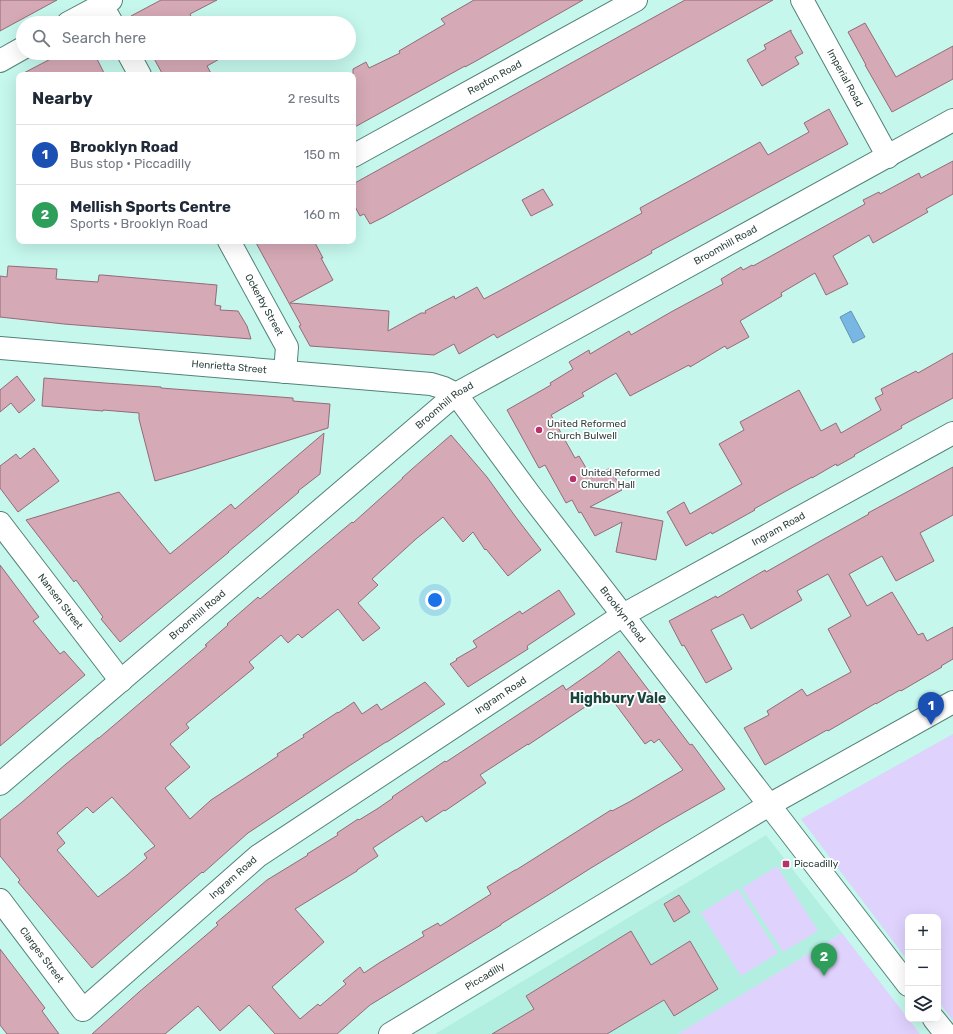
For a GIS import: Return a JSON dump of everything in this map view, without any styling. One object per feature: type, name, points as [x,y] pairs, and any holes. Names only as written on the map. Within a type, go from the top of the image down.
[{"type":"street","name":"Repton Road","points":[[356,154],[636,0]]},
{"type":"street","name":"Imperial Road","points":[[802,0],[888,156]]},
{"type":"street","points":[[85,16],[106,7]]},
{"type":"street","points":[[0,61],[16,52]]},
{"type":"street","points":[[132,60],[138,72]]},
{"type":"street","name":"Broomhill Road","points":[[0,784],[456,394],[953,120]]},
{"type":"street","name":"Ockerby Street","points":[[231,244],[287,347],[285,372]]},
{"type":"street","name":"Henrietta Street","points":[[0,348],[431,384],[456,394]]},
{"type":"street","name":"Brooklyn Road","points":[[456,394],[531,496],[905,981]]},
{"type":"street","name":"Ingram Road","points":[[83,1010],[258,856],[623,615],[953,433]]},
{"type":"street","name":"Nansen Street","points":[[0,523],[121,681]]},
{"type":"street","name":"Piccadilly","points":[[390,1034],[769,805],[953,702]]},
{"type":"street","name":"Clarges Street","points":[[0,900],[83,1010]]},
{"type":"street","points":[[936,1022],[946,1034]]},
{"type":"shaded area","points":[[953,734],[953,1021],[941,1005],[941,914],[905,914],[905,957],[801,819]]},
{"type":"shaded area","points":[[766,835],[842,933],[678,1034],[435,1034]]},
{"type":"shaded area","points":[[777,866],[818,931],[783,952],[742,888]]},
{"type":"shaded area","points":[[738,889],[778,953],[741,976],[701,913]]},
{"type":"shaded area","points":[[842,933],[905,1015],[905,1022],[911,1022],[920,1034],[678,1034]]},
{"type":"water","points":[[851,311],[865,337],[853,343],[840,317]]},
{"type":"building","points":[[0,0],[57,0],[28,16],[16,16],[16,22],[0,31]]},
{"type":"building","points":[[161,0],[217,0],[190,14],[191,16],[131,16]]},
{"type":"building","points":[[474,0],[583,0],[476,61],[356,126],[356,72],[353,72],[353,69],[366,62],[369,68],[400,53],[399,51],[445,24],[441,19]]},
{"type":"building","points":[[685,0],[773,0],[370,224],[364,214],[360,216],[356,209],[356,182]]},
{"type":"building","points":[[865,23],[896,77],[953,46],[953,79],[892,112],[848,32]]},
{"type":"building","points":[[791,30],[803,53],[795,57],[799,64],[762,86],[747,60],[766,49],[764,45]]},
{"type":"building","points":[[49,60],[98,60],[104,72],[26,72]]},
{"type":"building","points":[[155,60],[218,60],[207,66],[210,72],[161,72]]},
{"type":"building","points":[[829,109],[848,144],[651,251],[652,253],[497,338],[494,334],[459,354],[454,344],[434,355],[310,346],[299,326],[301,325],[257,244],[316,244],[323,258],[321,258],[333,280],[290,303],[389,311],[388,331],[421,313],[426,313],[425,311],[454,296],[455,299],[477,287],[484,299],[642,213],[640,208],[760,142],[768,155],[809,132],[804,123]]},
{"type":"building","points":[[953,161],[953,194],[926,209],[928,212],[873,243],[869,235],[833,256],[848,284],[826,295],[815,273],[781,293],[782,296],[740,321],[749,337],[727,349],[725,346],[690,367],[689,365],[630,396],[616,373],[582,393],[584,396],[551,415],[575,458],[579,456],[592,478],[610,468],[622,490],[590,507],[663,521],[656,560],[616,552],[622,522],[595,536],[572,500],[566,503],[545,465],[539,468],[507,410],[551,385],[550,383],[573,369],[569,362],[589,350],[590,354],[629,331],[631,335],[723,284],[721,279],[741,267],[743,270],[752,265],[753,266],[865,204],[863,200],[879,192],[880,194],[919,173],[921,178]]},
{"type":"building","points":[[543,189],[553,205],[531,216],[522,200]]},
{"type":"building","points":[[8,266],[57,269],[56,279],[98,282],[99,275],[102,275],[217,285],[215,305],[221,306],[220,310],[238,311],[247,326],[251,339],[64,324],[0,317],[0,276],[7,277]]},
{"type":"building","points":[[953,353],[953,398],[901,426],[902,428],[837,466],[836,464],[712,534],[711,532],[686,546],[667,512],[684,502],[690,514],[742,484],[719,444],[744,430],[740,422],[799,390],[821,431],[836,423],[841,433],[881,410],[875,398],[883,394],[881,389],[916,371],[918,373]]},
{"type":"building","points":[[17,376],[35,400],[19,413],[11,403],[0,412],[0,390]]},
{"type":"building","points":[[44,378],[293,398],[293,401],[330,404],[328,428],[155,481],[139,419],[139,413],[42,406]]},
{"type":"building","points":[[324,433],[320,474],[120,642],[101,619],[103,617],[76,580],[74,582],[26,520],[119,492],[170,554],[231,504],[235,509]]},
{"type":"building","points":[[451,435],[487,477],[541,550],[508,576],[486,549],[485,550],[473,532],[463,542],[443,517],[372,579],[378,585],[358,603],[380,628],[363,641],[338,609],[302,638],[298,634],[288,643],[281,635],[249,662],[254,668],[186,724],[189,728],[170,744],[190,767],[165,788],[190,819],[211,800],[278,756],[277,754],[304,737],[303,735],[354,702],[362,714],[377,704],[381,710],[425,682],[445,704],[248,833],[92,968],[18,882],[20,880],[0,856],[0,820],[207,646],[205,645],[258,597],[260,599],[352,522],[353,523]],"holes":[[[112,797],[155,846],[144,854],[147,858],[98,897],[57,850],[65,843],[57,833],[87,807],[93,813]]]},
{"type":"building","points":[[34,448],[59,481],[18,512],[0,488],[0,466],[16,454],[20,459]]},
{"type":"building","points":[[953,467],[953,515],[920,533],[934,561],[896,581],[882,556],[849,574],[867,606],[892,592],[918,635],[923,633],[927,641],[953,627],[953,659],[901,691],[900,690],[876,703],[765,765],[744,728],[769,715],[767,711],[802,689],[807,696],[851,672],[828,629],[851,616],[828,574],[797,591],[802,600],[751,629],[743,614],[711,630],[732,669],[706,683],[684,645],[682,646],[669,621],[716,596],[717,598],[765,570],[766,572],[869,514],[868,513]]},
{"type":"building","points":[[0,565],[39,617],[33,621],[60,654],[64,651],[85,675],[0,746]]},
{"type":"building","points":[[559,590],[575,614],[527,646],[528,649],[468,687],[450,664],[477,647],[473,641],[520,611],[522,614]]},
{"type":"building","points":[[619,651],[690,745],[692,744],[725,789],[591,868],[370,1005],[337,1034],[275,1034],[249,1005],[220,1031],[198,1006],[165,1034],[92,1034],[218,925],[216,923],[267,880],[308,855],[307,854],[338,835],[337,833],[358,819],[359,820],[377,809],[445,761],[446,762],[563,685],[566,690]],"holes":[[[608,694],[645,744],[651,740],[654,743],[659,739],[683,770],[629,802],[612,811],[611,810],[487,887],[491,894],[440,926],[438,923],[422,932],[424,936],[364,973],[360,967],[343,981],[346,984],[320,1006],[318,1004],[300,1019],[272,987],[324,942],[295,909],[357,871],[378,856],[373,848],[394,834],[422,816],[426,822],[486,783],[480,775],[585,707],[586,708]]]},
{"type":"building","points":[[679,895],[690,912],[674,922],[664,904]]},
{"type":"building","points":[[631,931],[651,965],[690,941],[718,989],[674,1016],[664,1000],[607,1034],[492,1034],[534,1009],[526,996]]},
{"type":"building","points":[[0,949],[45,1008],[42,1011],[59,1034],[7,1034],[0,1025]]},
{"type":"place","name":"United Reformed Church Bulwell","points":[[539,430]]},
{"type":"place","name":"United Reformed Church Hall","points":[[573,479]]},
{"type":"place","name":"Brooklyn Road","points":[[931,725]]},
{"type":"place","name":"Piccadilly","points":[[786,864]]},
{"type":"place","name":"Mellish Sports Centre","points":[[824,976]]},
{"type":"district","name":"Highbury Vale","points":[[618,698]]}]
